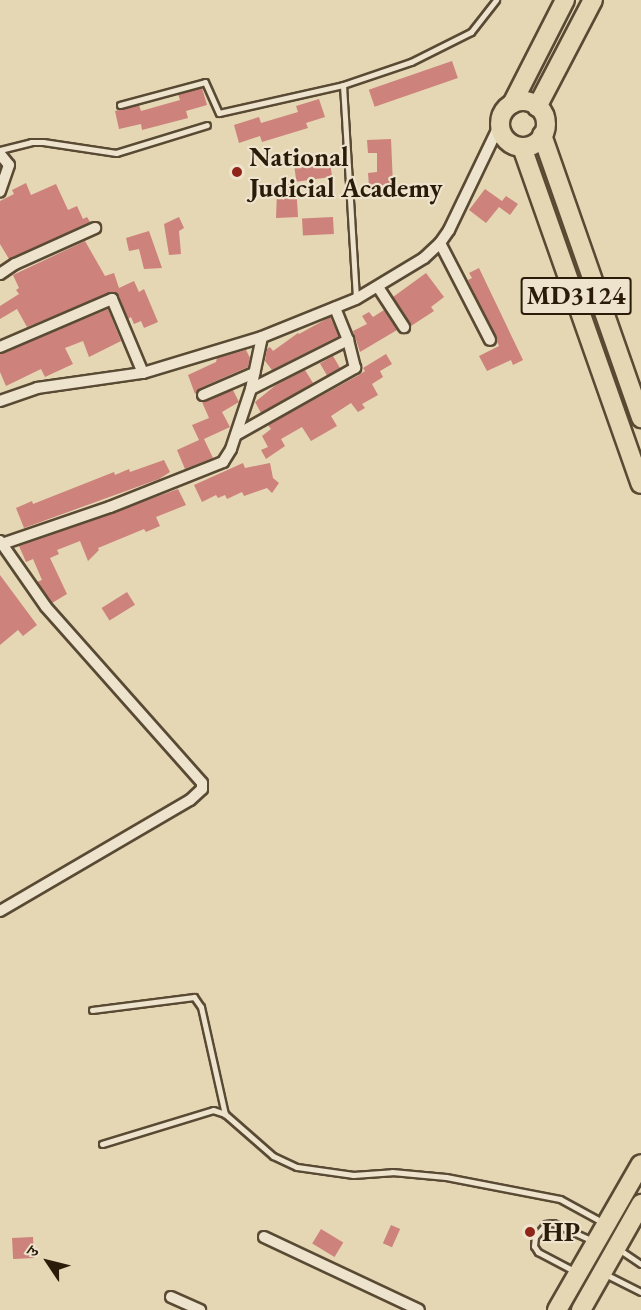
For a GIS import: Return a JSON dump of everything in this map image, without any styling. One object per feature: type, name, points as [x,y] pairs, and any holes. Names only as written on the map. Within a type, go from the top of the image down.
[{"type":"main road","points":[[512,104],[527,102],[537,107],[546,124],[536,143],[522,147],[508,143],[500,124],[505,109],[512,104],[565,0]]},
{"type":"main road","points":[[537,107],[593,0]]},
{"type":"main road","name":"MD3124","points":[[542,135],[641,418]]},
{"type":"main road","name":"MD3124","points":[[522,147],[639,478]]},
{"type":"main road","points":[[557,1310],[594,1242],[641,1164]]},
{"type":"main road","points":[[581,1310],[641,1204]]},
{"type":"street","points":[[0,401],[37,388],[143,372],[262,337],[356,299],[378,287],[424,258],[440,243],[449,230],[500,124]]},
{"type":"street","points":[[0,152],[9,165],[0,191]]},
{"type":"street","points":[[0,274],[15,264],[95,228]]},
{"type":"street","points":[[440,243],[490,340]]},
{"type":"street","points":[[378,287],[404,327]]},
{"type":"street","points":[[0,347],[112,299],[143,372]]},
{"type":"street","points":[[236,435],[355,368],[348,340],[335,307]]},
{"type":"street","points":[[0,911],[190,800],[202,789],[202,783],[46,607],[1,543],[110,507],[223,462],[236,435],[251,389],[262,337]]},
{"type":"street","points":[[251,389],[348,340]]},
{"type":"street","points":[[203,395],[254,373]]},
{"type":"street","points":[[264,1237],[419,1310]]},
{"type":"street","points":[[171,1297],[200,1310]]},
{"type":"lane","points":[[120,105],[205,82],[219,113],[343,85],[411,62],[471,32],[496,0]]},
{"type":"lane","points":[[343,85],[356,299]]},
{"type":"lane","points":[[0,152],[31,142],[43,142],[116,153],[207,124]]},
{"type":"lane","points":[[92,1010],[194,997],[201,1007],[225,1114]]},
{"type":"lane","points":[[102,1144],[213,1110],[225,1114],[273,1156],[297,1167],[353,1175],[392,1172],[446,1177],[560,1199],[606,1224]]},
{"type":"lane","points":[[578,1273],[538,1252],[534,1246],[535,1237],[546,1224],[553,1223],[594,1242]]},
{"type":"lane","points":[[616,1247],[641,1264]]},
{"type":"lane","points":[[602,1273],[641,1292]]},
{"type":"building","points":[[452,61],[458,78],[375,107],[369,90]]},
{"type":"building","points":[[202,88],[207,105],[186,111],[188,118],[142,130],[141,124],[119,129],[115,111],[139,105],[141,111],[180,100],[178,94]]},
{"type":"building","points":[[319,99],[325,117],[306,123],[308,128],[262,142],[260,136],[239,143],[234,125],[259,117],[261,123],[298,112],[296,106]]},
{"type":"building","points":[[391,139],[393,185],[369,186],[368,173],[377,172],[377,153],[368,153],[367,140]]},
{"type":"building","points":[[330,162],[332,177],[296,182],[294,167]]},
{"type":"building","points":[[26,183],[31,195],[56,184],[68,210],[77,206],[83,219],[87,217],[90,222],[9,259],[0,244],[0,201],[14,194],[12,190]]},
{"type":"building","points":[[296,183],[298,217],[276,218],[277,193],[274,193],[274,185]]},
{"type":"building","points":[[485,189],[502,201],[506,196],[518,204],[510,215],[499,207],[486,223],[469,210]]},
{"type":"building","points":[[179,217],[184,228],[179,231],[181,254],[169,255],[164,224]]},
{"type":"building","points":[[333,217],[334,234],[303,236],[302,219]]},
{"type":"building","points":[[149,231],[162,268],[144,269],[139,249],[129,251],[126,238]]},
{"type":"building","points":[[85,241],[105,276],[114,273],[119,288],[134,281],[139,292],[144,289],[158,322],[144,328],[141,321],[134,324],[131,317],[128,319],[119,296],[112,292],[27,327],[17,309],[0,319],[0,306],[19,294],[16,290],[19,288],[13,275]]},
{"type":"building","points":[[479,268],[523,360],[513,365],[511,360],[487,371],[479,356],[499,346],[468,280],[472,278],[469,273]]},
{"type":"building","points":[[426,273],[444,297],[431,307],[434,311],[411,326],[393,297]]},
{"type":"building","points":[[108,309],[121,341],[89,357],[83,341],[65,348],[73,364],[45,377],[41,369],[6,386],[0,372],[0,354]]},
{"type":"building","points":[[384,310],[397,330],[360,352],[353,331],[367,324],[362,316],[369,312],[373,317]]},
{"type":"building","points":[[330,317],[339,336],[272,370],[265,361],[267,349],[270,347],[273,351],[298,333]]},
{"type":"building","points":[[246,350],[250,358],[248,367],[200,388],[195,394],[188,375],[216,362],[217,358]]},
{"type":"building","points":[[386,354],[392,364],[380,371],[383,377],[372,384],[378,395],[362,404],[365,408],[358,412],[351,403],[331,416],[337,426],[311,441],[302,427],[281,439],[285,446],[266,459],[261,450],[268,447],[262,436],[271,429],[268,425],[359,375],[365,371],[363,368]]},
{"type":"building","points":[[333,356],[340,368],[327,376],[320,364]]},
{"type":"building","points":[[305,370],[313,383],[261,413],[255,402],[276,385]]},
{"type":"building","points":[[233,390],[239,402],[222,412],[230,427],[204,439],[213,458],[185,469],[177,450],[199,440],[192,425],[209,418],[202,402]]},
{"type":"building","points":[[164,460],[170,472],[159,479],[24,528],[16,508],[32,501],[33,504],[114,472],[115,475],[129,469],[130,472]]},
{"type":"building","points":[[243,463],[245,468],[270,463],[273,478],[279,483],[272,493],[267,488],[244,496],[242,492],[227,499],[225,495],[218,498],[216,495],[202,502],[194,485]]},
{"type":"building","points":[[178,489],[186,505],[156,517],[160,526],[146,532],[144,529],[98,548],[99,550],[88,561],[80,541],[57,550],[59,554],[50,558],[67,594],[52,603],[37,582],[42,580],[33,559],[26,562],[19,546]]},
{"type":"building","points":[[0,575],[37,625],[23,636],[18,630],[0,645]]},
{"type":"building","points":[[127,592],[135,605],[110,621],[102,608]]},
{"type":"building","points":[[391,1225],[400,1229],[392,1247],[383,1243]]},
{"type":"building","points":[[321,1229],[343,1242],[335,1257],[312,1244]]},
{"type":"building","points":[[33,1237],[34,1258],[13,1259],[12,1238]]},
{"type":"place","name":"National Judicial Academy","points":[[237,172]]},
{"type":"place","name":"HP","points":[[530,1232]]}]
